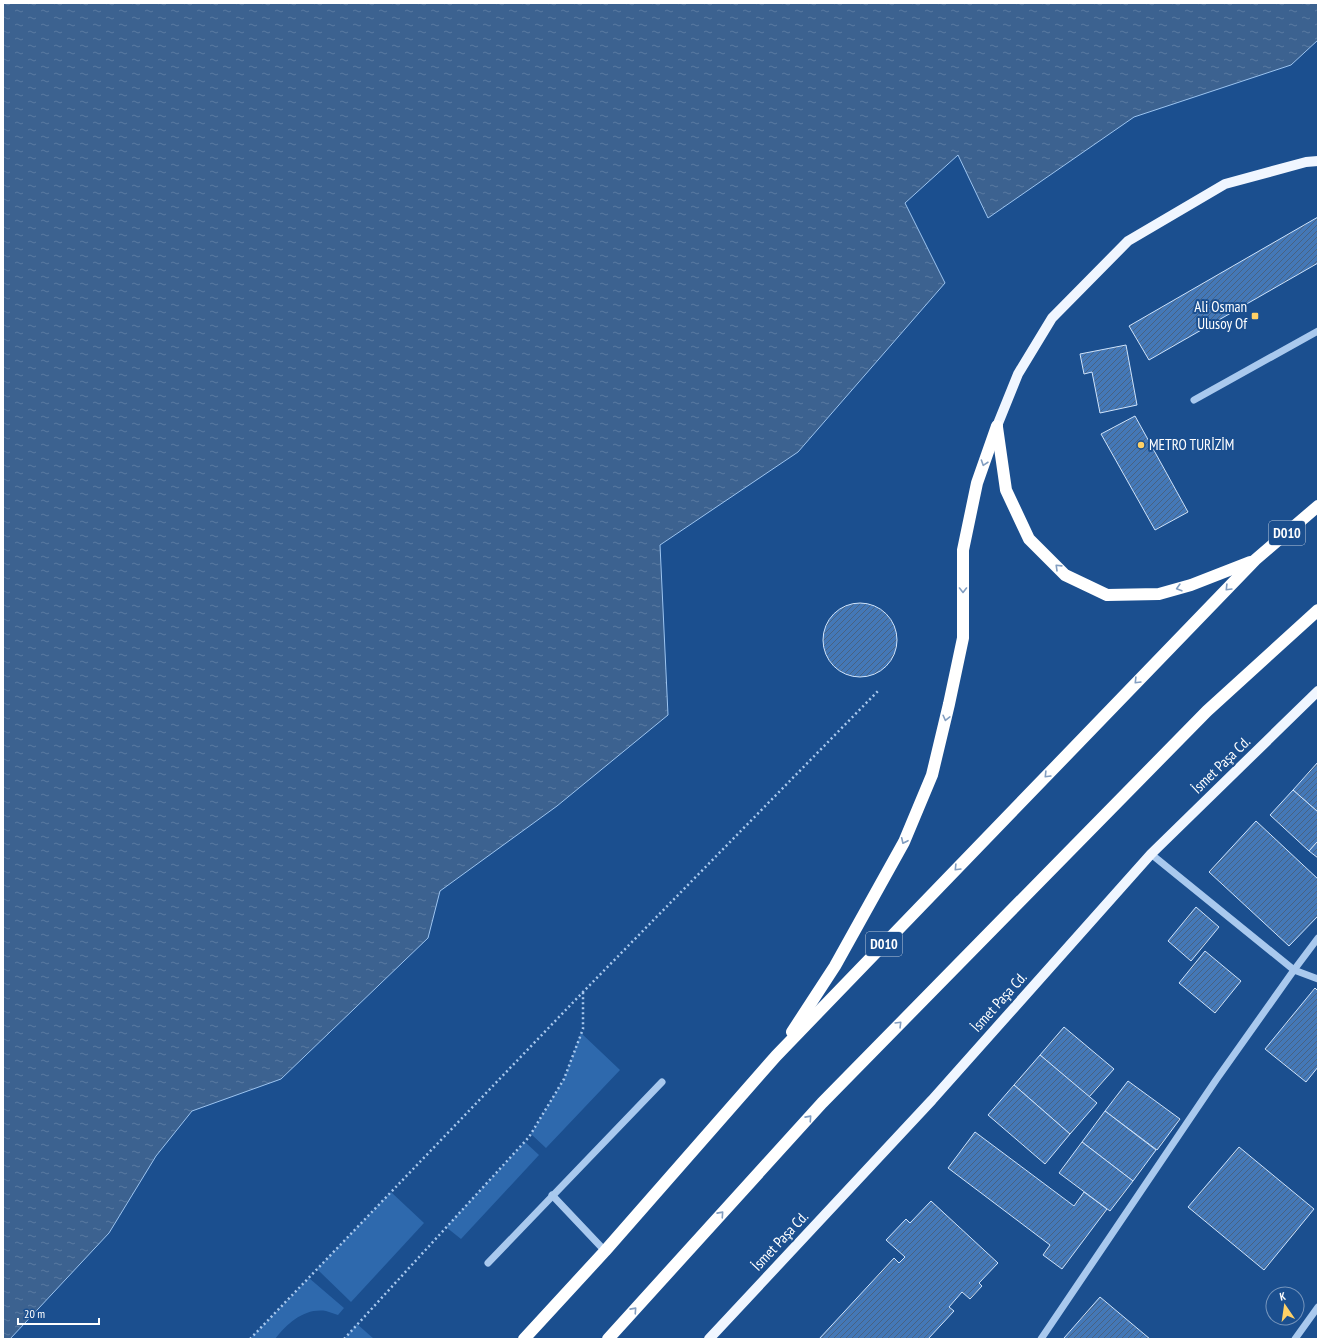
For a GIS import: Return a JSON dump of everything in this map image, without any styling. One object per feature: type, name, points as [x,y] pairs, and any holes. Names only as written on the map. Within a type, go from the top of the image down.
[{"type":"highway","points":[[997,426],[1006,490],[1029,539],[1065,575],[1107,595],[1159,594],[1191,585],[1255,560]]},
{"type":"highway","points":[[776,1056],[835,966],[900,849],[932,775],[963,638],[963,550],[977,483],[997,426]]},
{"type":"highway","name":"D010","points":[[524,1339],[605,1251],[776,1056],[1255,560],[1318,506]]},
{"type":"highway","points":[[608,1339],[822,1103],[1207,712],[1318,610]]},
{"type":"main road","points":[[997,426],[1018,374],[1052,318],[1128,241],[1226,184],[1306,162],[1318,162]]},
{"type":"main road","name":"İsmet Paşa Cd.","points":[[708,1339],[932,1100],[1151,854],[1318,691]]},
{"type":"street","points":[[1194,400],[1318,331]]},
{"type":"street","points":[[1151,854],[1294,970],[1318,979]]},
{"type":"street","points":[[1041,1339],[1216,1080],[1318,938]]},
{"type":"street","points":[[488,1263],[662,1082]]},
{"type":"street","points":[[552,1195],[605,1251]]},
{"type":"street","points":[[1295,1339],[1318,1307]]},
{"type":"path","points":[[250,1339],[583,992],[878,691]]},
{"type":"path","points":[[344,1339],[529,1137],[564,1079],[583,1029],[583,992]]},
{"type":"shaded area","points":[[581,1033],[620,1070],[546,1148],[531,1134],[564,1079]]},
{"type":"shaded area","points":[[525,1142],[539,1155],[461,1239],[446,1227]]},
{"type":"shaded area","points":[[391,1192],[424,1223],[351,1302],[317,1269]]},
{"type":"shaded area","points":[[309,1278],[344,1308],[338,1315],[326,1311],[311,1312],[304,1314],[291,1322],[275,1339],[250,1339]]},
{"type":"shaded area","points":[[357,1324],[374,1339],[344,1339]]},
{"type":"water","points":[[3,3],[1318,3],[1318,40],[1291,65],[1134,117],[988,218],[958,155],[905,203],[945,283],[798,452],[660,545],[668,715],[557,806],[440,891],[428,938],[281,1079],[192,1111],[156,1156],[109,1233],[10,1339],[3,1339]]},
{"type":"building","points":[[1318,217],[1318,263],[1149,360],[1129,326]]},
{"type":"building","points":[[1126,345],[1137,405],[1100,413],[1092,372],[1084,374],[1080,354]]},
{"type":"building","points":[[1135,416],[1188,512],[1155,530],[1101,434]]},
{"type":"building","points":[[860,603],[874,606],[886,614],[894,626],[897,640],[894,654],[886,666],[874,674],[860,677],[846,674],[834,666],[826,654],[823,640],[826,626],[834,614],[846,606]]},
{"type":"building","points":[[1318,762],[1318,812],[1293,790]]},
{"type":"building","points":[[1293,790],[1318,812],[1318,841],[1309,851],[1270,815]]},
{"type":"building","points":[[1256,821],[1318,879],[1318,916],[1289,946],[1209,872]]},
{"type":"building","points":[[1318,841],[1318,858],[1309,851]]},
{"type":"building","points":[[1196,907],[1219,927],[1191,961],[1168,941]]},
{"type":"building","points":[[1205,951],[1241,981],[1215,1013],[1179,983]]},
{"type":"building","points":[[1315,988],[1318,991],[1318,1067],[1306,1082],[1265,1049]]},
{"type":"building","points":[[1064,1027],[1114,1069],[1089,1097],[1040,1055]]},
{"type":"building","points":[[1040,1055],[1097,1103],[1070,1134],[1014,1085]]},
{"type":"building","points":[[1128,1081],[1180,1119],[1157,1150],[1105,1111]]},
{"type":"building","points":[[1014,1085],[1070,1134],[1045,1164],[988,1115]]},
{"type":"building","points":[[1105,1111],[1156,1150],[1133,1181],[1082,1142]]},
{"type":"building","points":[[975,1132],[1074,1206],[1084,1192],[1107,1209],[1062,1269],[1043,1255],[1050,1245],[948,1168]]},
{"type":"building","points":[[1082,1142],[1133,1181],[1110,1211],[1059,1173]]},
{"type":"building","points":[[1239,1147],[1314,1209],[1264,1270],[1188,1207]]},
{"type":"building","points":[[931,1201],[998,1263],[979,1283],[982,1286],[970,1299],[962,1292],[949,1307],[954,1311],[928,1339],[819,1339],[894,1258],[899,1263],[905,1257],[886,1240],[906,1219],[910,1223]]},
{"type":"building","points":[[1100,1297],[1150,1339],[1065,1339],[1064,1338]]},
{"type":"place","name":"Ali Osman Ulusoy Of","points":[[1255,316]]},
{"type":"place","name":"METRO TURİZİM","points":[[1141,445]]}]
